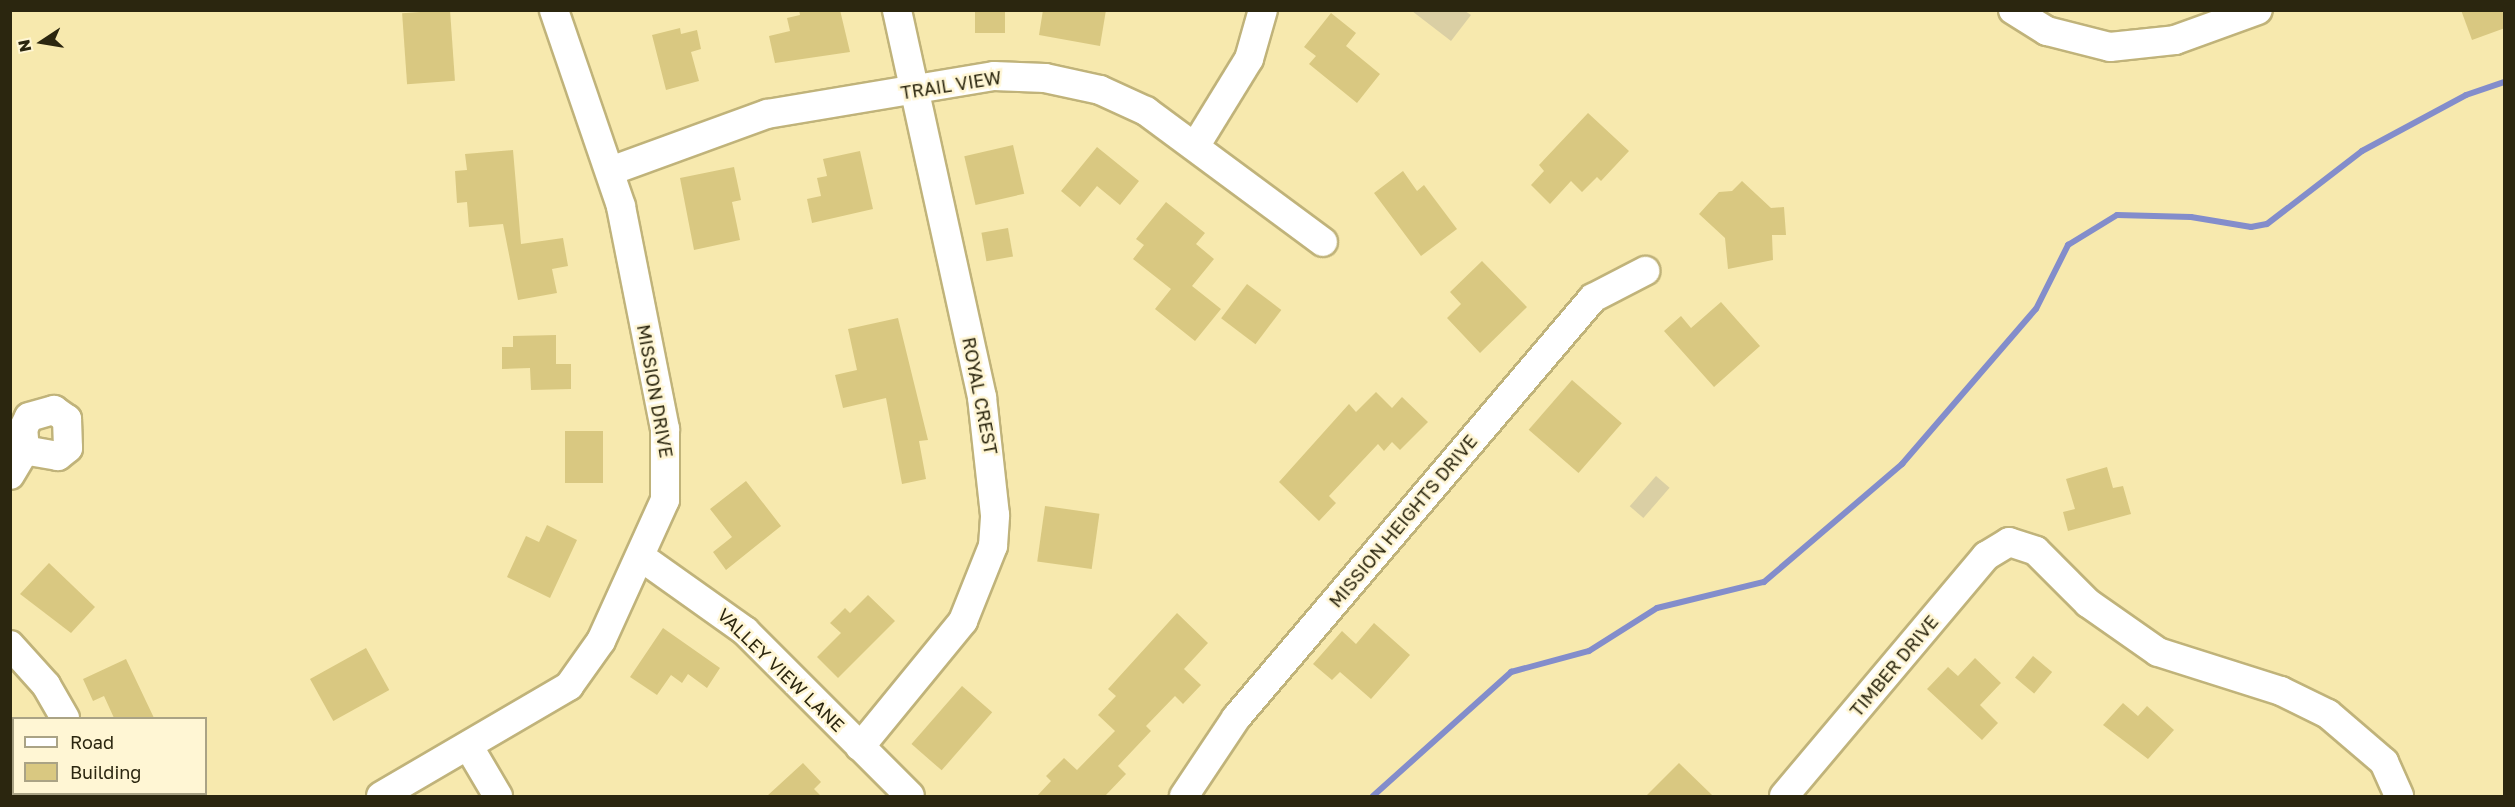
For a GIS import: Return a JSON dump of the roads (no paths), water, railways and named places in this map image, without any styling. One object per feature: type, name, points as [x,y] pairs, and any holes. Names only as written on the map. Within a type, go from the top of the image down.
[{"type":"street","name":"MISSION DRIVE","points":[[381,796],[469,747],[569,686],[601,641],[665,500],[668,456],[613,170],[554,10]]},
{"type":"street","name":"ROYAL CREST","points":[[860,747],[963,621],[993,546],[995,515],[984,408],[897,10]]},
{"type":"street","points":[[1196,145],[1250,59],[1263,10]]},
{"type":"street","points":[[2013,10],[2047,31],[2110,47],[2175,40],[2258,10]]},
{"type":"street","name":"TRAIL VIEW","points":[[613,170],[748,119],[994,75],[1075,83],[1146,111],[1196,145],[1323,242]]},
{"type":"street","name":"MISSION HEIGHTS DRIVE","points":[[1184,796],[1236,718],[1593,298],[1645,272]]},
{"type":"street","points":[[10,475],[25,450]]},
{"type":"street","name":"TIMBER DRIVE","points":[[1784,796],[1986,556],[2009,543],[2036,551],[2088,603],[2158,652],[2281,691],[2328,714],[2384,762],[2399,796]]},
{"type":"street","name":"VALLEY VIEW LANE","points":[[641,557],[745,631],[910,796]]},
{"type":"street","points":[[10,645],[46,685],[64,717]]},
{"type":"street","points":[[469,747],[498,796]]},
{"type":"waterway","points":[[1373,796],[1511,672],[1589,651],[1657,608],[1764,582],[1902,464],[2036,309],[2068,245],[2117,215],[2191,217],[2251,227],[2267,224],[2362,151],[2466,95],[2504,82]]}]
